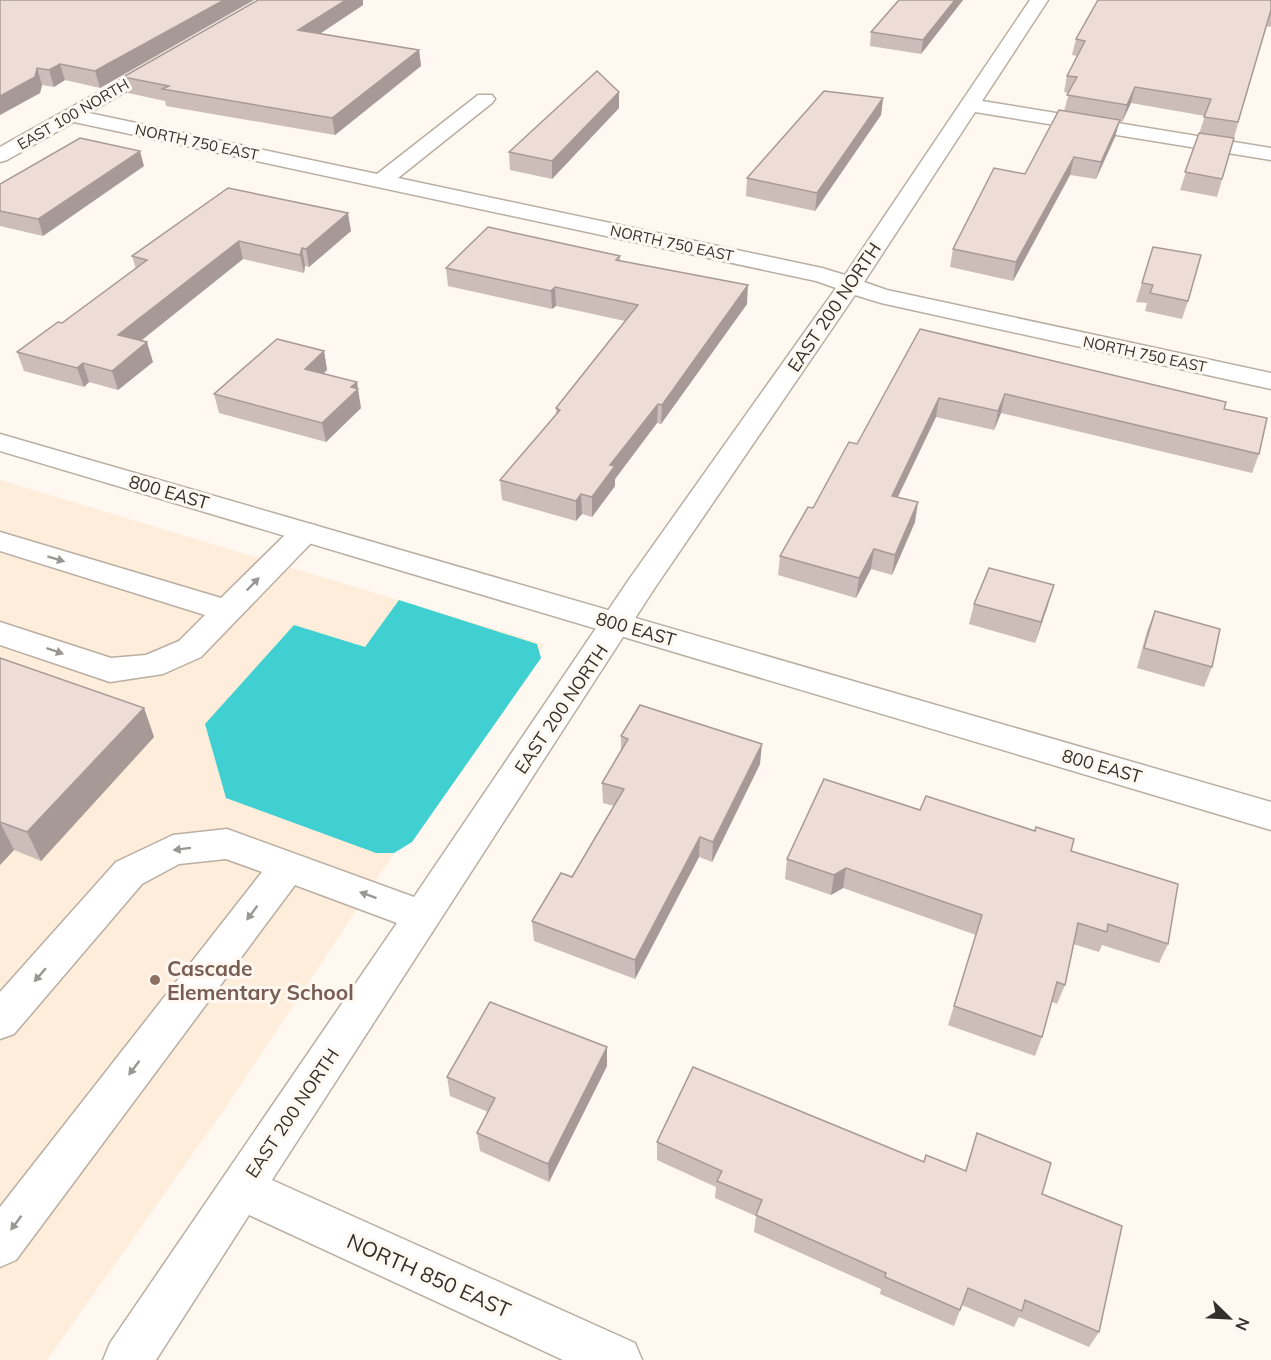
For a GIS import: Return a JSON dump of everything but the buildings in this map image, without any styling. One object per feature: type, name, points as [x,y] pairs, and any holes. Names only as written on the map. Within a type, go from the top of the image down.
[{"type":"street","name":"EAST 200 NORTH","points":[[127,1360],[618,623],[641,585],[850,285],[1039,0]]},
{"type":"street","name":"EAST 100 NORTH","points":[[0,156],[178,53]]},
{"type":"street","points":[[382,180],[484,99]]},
{"type":"street","points":[[970,105],[1271,154]]},
{"type":"street","name":"NORTH 750 EAST","points":[[71,115],[822,275],[881,296],[1271,381]]},
{"type":"street","name":"800 EAST","points":[[0,442],[1271,816]]},
{"type":"street","points":[[0,633],[110,670],[151,666],[190,649],[305,531]]},
{"type":"street","points":[[0,542],[227,611]]},
{"type":"street","points":[[0,1021],[129,873],[173,850],[227,844],[423,916]]},
{"type":"street","points":[[0,1244],[288,866]]},
{"type":"street","name":"NORTH 850 EAST","points":[[241,1189],[618,1360]]},
{"type":"shaded area","name":"Cascade Elementary School","points":[[0,480],[544,644],[412,842],[394,853],[225,1108],[47,1360],[0,1360]]},
{"type":"water","points":[[399,600],[537,644],[541,658],[412,842],[394,853],[376,853],[226,798],[205,724],[294,625],[365,647]]},
{"type":"place","name":"Cascade Elementary School","points":[[155,980]]}]
